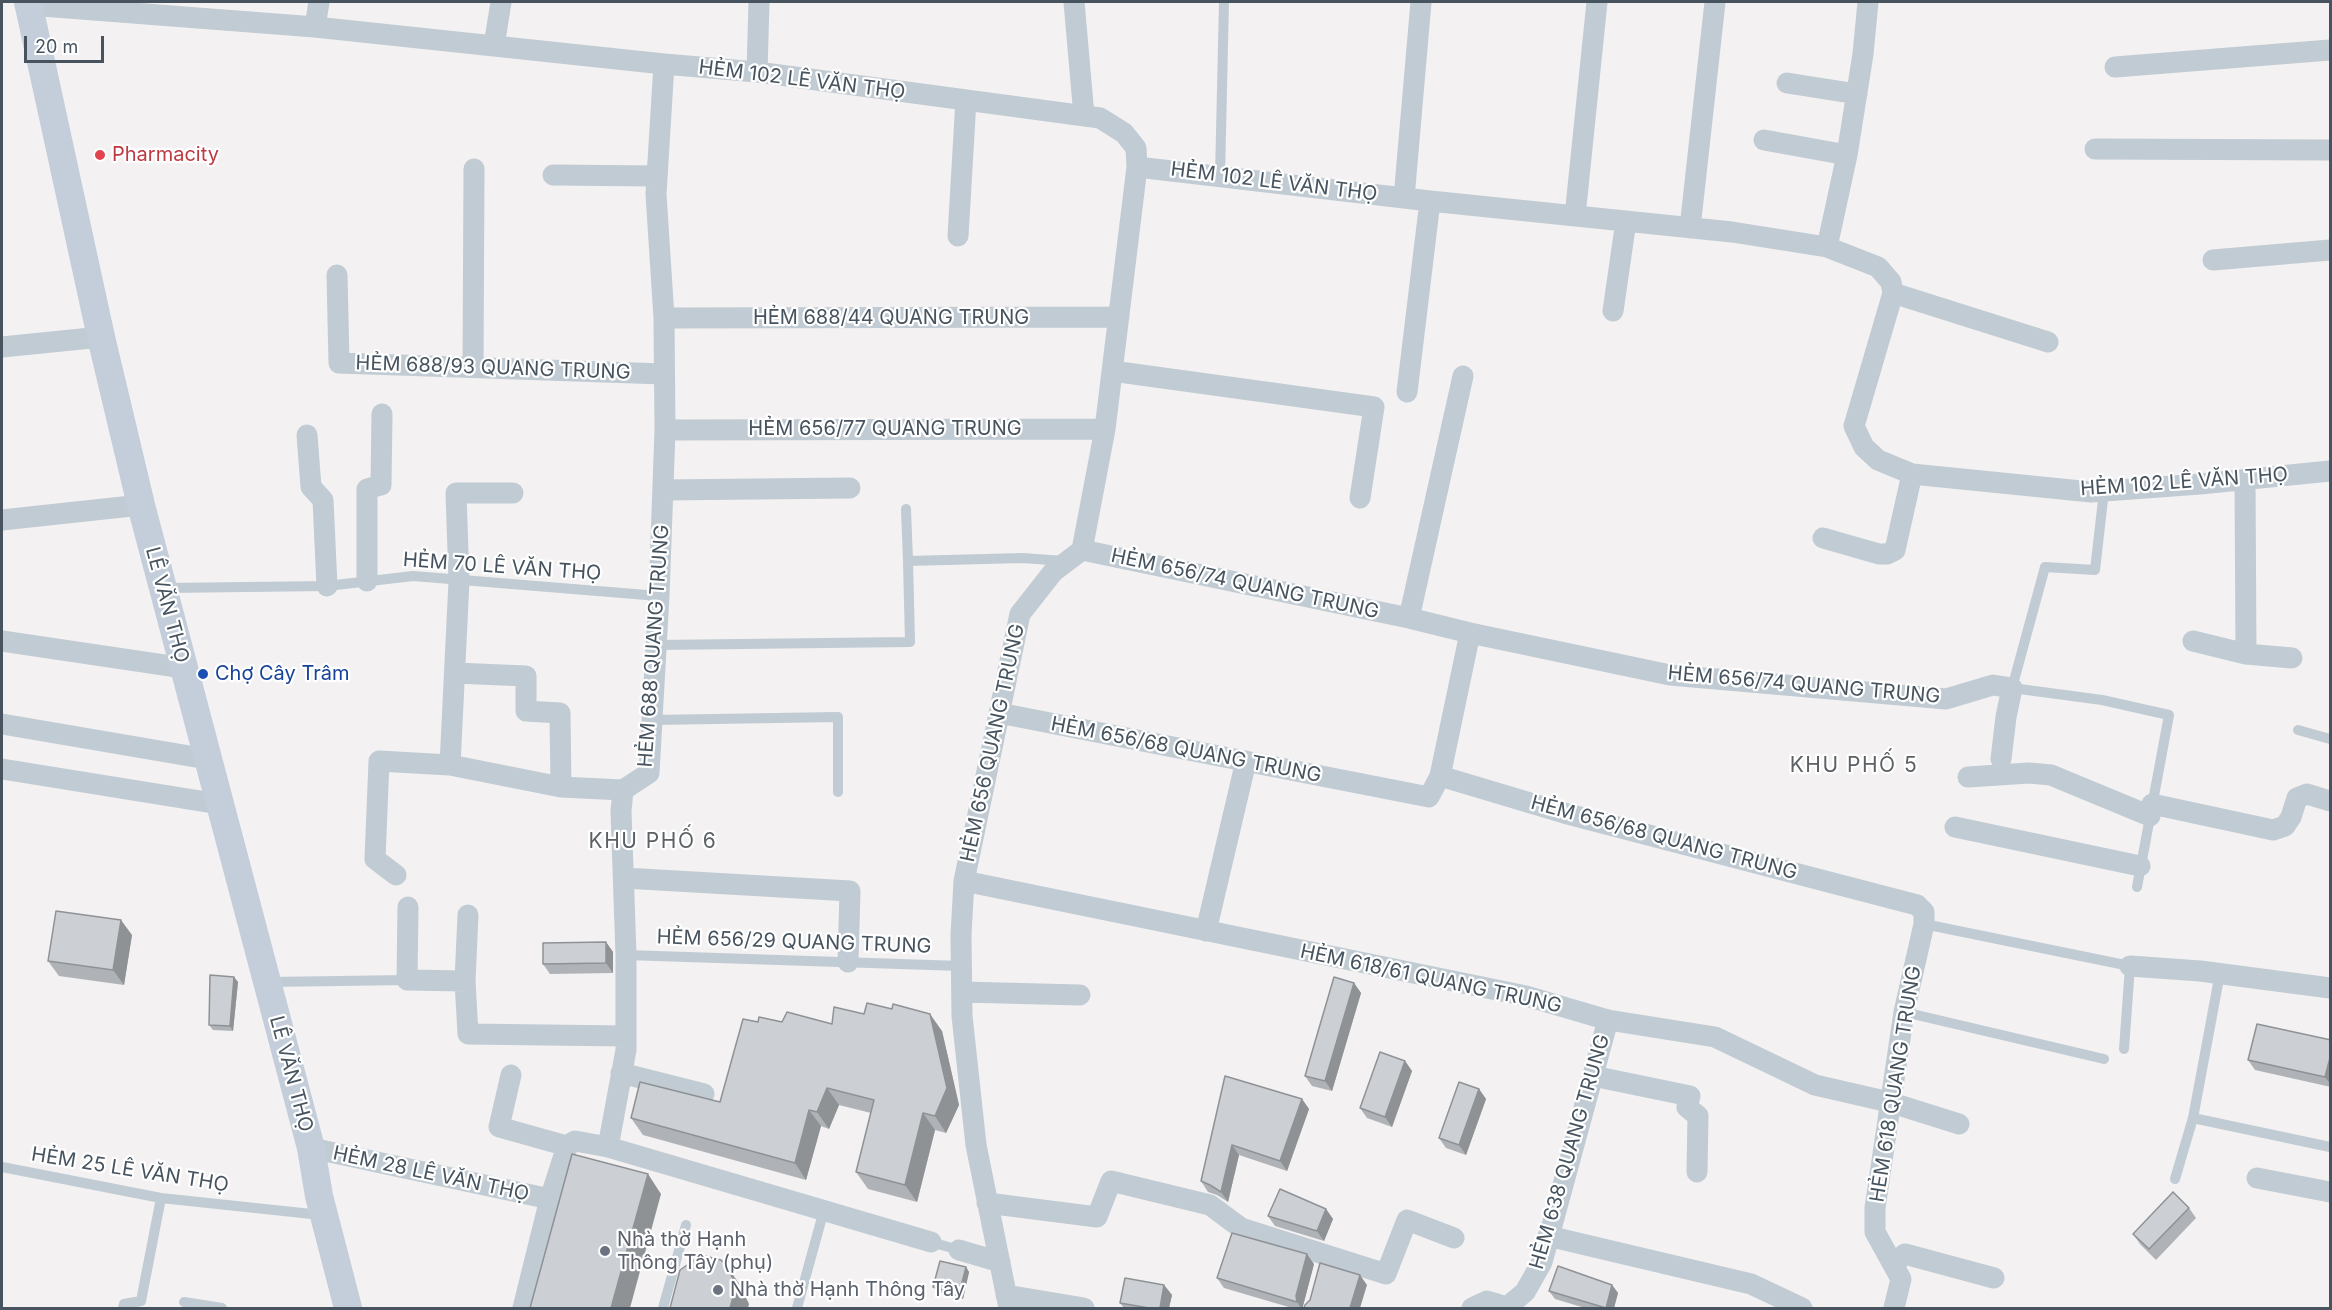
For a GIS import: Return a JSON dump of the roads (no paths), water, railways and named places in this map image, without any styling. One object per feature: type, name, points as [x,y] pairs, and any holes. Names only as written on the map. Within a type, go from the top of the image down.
[{"type":"main road","name":"LÊ VĂN THỌ","points":[[28,3],[101,337],[141,505],[311,1149],[324,1215],[348,1308]]},
{"type":"street","points":[[315,27],[319,2]]},
{"type":"street","points":[[494,46],[501,2]]},
{"type":"street","points":[[758,72],[759,2]]},
{"type":"street","points":[[1074,2],[1084,116]]},
{"type":"street","points":[[1404,198],[1421,2]]},
{"type":"street","points":[[1575,216],[1597,2]]},
{"type":"street","points":[[1690,228],[1715,2]]},
{"type":"street","points":[[1827,247],[1848,155],[1868,2]]},
{"type":"street","name":"HẺM 102 LÊ VĂN THỌ","points":[[28,3],[315,27],[758,72],[1100,118],[1124,133],[1136,147],[1137,166],[1430,201],[1732,232],[1827,247],[1878,267],[1891,282],[1893,293],[1854,426],[1864,447],[1878,460],[1912,474],[2091,492],[2331,471]]},
{"type":"street","points":[[2115,68],[2331,50]]},
{"type":"street","name":"HẺM 688 QUANG TRUNG","points":[[608,1147],[626,1036],[621,811],[623,790],[650,773],[665,430],[664,318],[656,194],[664,64]]},
{"type":"street","points":[[1787,83],[1857,94]]},
{"type":"street","points":[[958,236],[966,100]]},
{"type":"street","points":[[1764,140],[1848,155]]},
{"type":"street","points":[[2095,149],[2331,150]]},
{"type":"street","points":[[1075,555],[1105,429],[1137,166]]},
{"type":"street","points":[[473,367],[474,169]]},
{"type":"street","points":[[553,174],[656,176]]},
{"type":"street","points":[[1407,392],[1430,201]]},
{"type":"street","points":[[1613,311],[1626,221]]},
{"type":"street","points":[[2213,260],[2331,250]]},
{"type":"street","name":"HẺM 688/93 QUANG TRUNG","points":[[337,275],[339,363],[664,374]]},
{"type":"street","points":[[1893,293],[2048,342]]},
{"type":"street","name":"HẺM 688/44 QUANG TRUNG","points":[[664,318],[1119,317]]},
{"type":"street","points":[[2,347],[101,337]]},
{"type":"street","points":[[1113,371],[1374,407],[1360,498]]},
{"type":"street","points":[[1409,618],[1463,376]]},
{"type":"street","points":[[367,581],[367,489],[381,485],[382,414]]},
{"type":"street","name":"HẺM 656/77 QUANG TRUNG","points":[[665,430],[1105,429]]},
{"type":"street","points":[[308,435],[311,487],[323,500],[327,586]]},
{"type":"street","points":[[1823,538],[1879,554],[1887,554],[1895,550],[1912,474]]},
{"type":"street","points":[[2245,480],[2246,654]]},
{"type":"street","points":[[663,490],[850,488]]},
{"type":"street","points":[[450,765],[459,580],[456,493],[513,493]]},
{"type":"street","points":[[2,520],[141,505]]},
{"type":"street","name":"HẺM 656/74 QUANG TRUNG","points":[[1075,555],[1409,618],[1670,675],[1946,699],[1993,685],[2012,688]]},
{"type":"street","name":"HẺM 656 QUANG TRUNG","points":[[1007,1302],[976,1145],[962,1016],[964,881],[1020,614],[1053,572],[1075,555]]},
{"type":"street","points":[[1440,777],[1470,633]]},
{"type":"street","points":[[2,641],[184,668]]},
{"type":"street","points":[[2193,641],[2246,654],[2292,658]]},
{"type":"street","points":[[455,673],[526,676],[526,711],[560,713],[561,787]]},
{"type":"street","points":[[2001,759],[2012,688]]},
{"type":"street","name":"HẺM 656/68 QUANG TRUNG","points":[[999,713],[1430,797],[1440,777],[1564,813],[1917,905],[1924,912],[1924,924]]},
{"type":"street","points":[[2,724],[207,759]]},
{"type":"street","points":[[396,875],[375,859],[379,761],[450,765],[561,787],[623,790]]},
{"type":"street","points":[[1206,931],[1246,761]]},
{"type":"street","points":[[2,769],[219,804]]},
{"type":"street","points":[[1968,777],[2028,772],[2051,775],[2151,810],[2272,830],[2285,826],[2291,817],[2296,798],[2307,794],[2331,801]]},
{"type":"street","points":[[1955,827],[2138,876]]},
{"type":"street","points":[[624,878],[850,891],[848,962]]},
{"type":"street","name":"HẺM 618/61 QUANG TRUNG","points":[[964,881],[1526,996],[1608,1020],[1715,1037],[1815,1085],[1889,1102],[1959,1124]]},
{"type":"street","points":[[408,907],[407,980],[465,981]]},
{"type":"street","points":[[468,915],[465,981],[468,1034],[626,1036]]},
{"type":"street","name":"HẺM 618 QUANG TRUNG","points":[[1894,1308],[1901,1279],[1875,1232],[1875,1208],[1904,1012],[1924,924]]},
{"type":"street","points":[[2130,966],[2220,973],[2331,988]]},
{"type":"street","points":[[962,992],[1080,995]]},
{"type":"street","name":"HẺM 638 QUANG TRUNG","points":[[1472,1308],[1487,1301],[1508,1308],[1525,1292],[1542,1262],[1608,1020]]},
{"type":"street","points":[[621,1073],[704,1094]]},
{"type":"street","points":[[511,1075],[500,1127],[567,1146]]},
{"type":"street","points":[[1593,1076],[1690,1096],[1687,1107],[1698,1116],[1697,1172]]},
{"type":"street","points":[[523,1308],[550,1199],[567,1146],[575,1141],[608,1147],[932,1242]]},
{"type":"street","name":"HẺM 28 LÊ VĂN THỌ","points":[[311,1149],[550,1199]]},
{"type":"street","points":[[2257,1178],[2328,1185]]},
{"type":"street","points":[[987,1203],[1097,1217],[1111,1181],[1210,1205],[1241,1228],[1322,1260],[1386,1274],[1407,1220],[1454,1238]]},
{"type":"street","points":[[1548,1236],[1751,1284],[1802,1308]]},
{"type":"street","points":[[959,1250],[1000,1262]]},
{"type":"street","points":[[1894,1263],[1905,1254],[1994,1278]]},
{"type":"street","points":[[1007,1302],[1084,1308]]},
{"type":"lane","points":[[1220,176],[1224,2]]},
{"type":"lane","points":[[2012,688],[2045,567],[2095,570],[2104,491]]},
{"type":"lane","points":[[656,645],[910,642],[906,509]]},
{"type":"lane","points":[[908,561],[1075,555]]},
{"type":"lane","name":"HẺM 70 LÊ VĂN THỌ","points":[[163,588],[327,586],[413,576],[659,596]]},
{"type":"lane","name":"HẺM 656/74 QUANG TRUNG","points":[[2012,688],[2102,700],[2169,715],[2138,876]]},
{"type":"lane","points":[[652,720],[838,717],[838,792]]},
{"type":"lane","points":[[2298,730],[2331,739]]},
{"type":"lane","points":[[1924,924],[2130,966],[2124,1049]]},
{"type":"lane","name":"HẺM 656/29 QUANG TRUNG","points":[[626,955],[961,966]]},
{"type":"lane","points":[[2175,1179],[2193,1118],[2220,973]]},
{"type":"lane","points":[[266,982],[407,980]]},
{"type":"lane","points":[[1904,1012],[2104,1059]]},
{"type":"lane","points":[[2193,1118],[2331,1147]]},
{"type":"lane","name":"HẺM 25 LÊ VĂN THỌ","points":[[2,1167],[161,1198],[324,1215]]},
{"type":"lane","points":[[123,1308],[124,1304],[141,1301],[161,1198]]},
{"type":"lane","points":[[797,1308],[824,1210]]},
{"type":"lane","points":[[663,1308],[686,1225]]},
{"type":"lane","points":[[932,1242],[959,1250]]},
{"type":"lane","points":[[184,1302],[222,1308]]},
{"type":"place","name":"Pharmacity","points":[[100,155]]},
{"type":"place","name":"Chợ Cây Trâm","points":[[203,674]]},
{"type":"place","name":"Nhà thờ Hạnh Thông Tây (phụ)","points":[[605,1251]]},
{"type":"place","name":"Nhà thờ Hạnh Thông Tây","points":[[718,1290]]},
{"type":"district","name":"KHU PHỐ 5","points":[[1854,766]]},
{"type":"district","name":"KHU PHỐ 6","points":[[653,842]]}]
